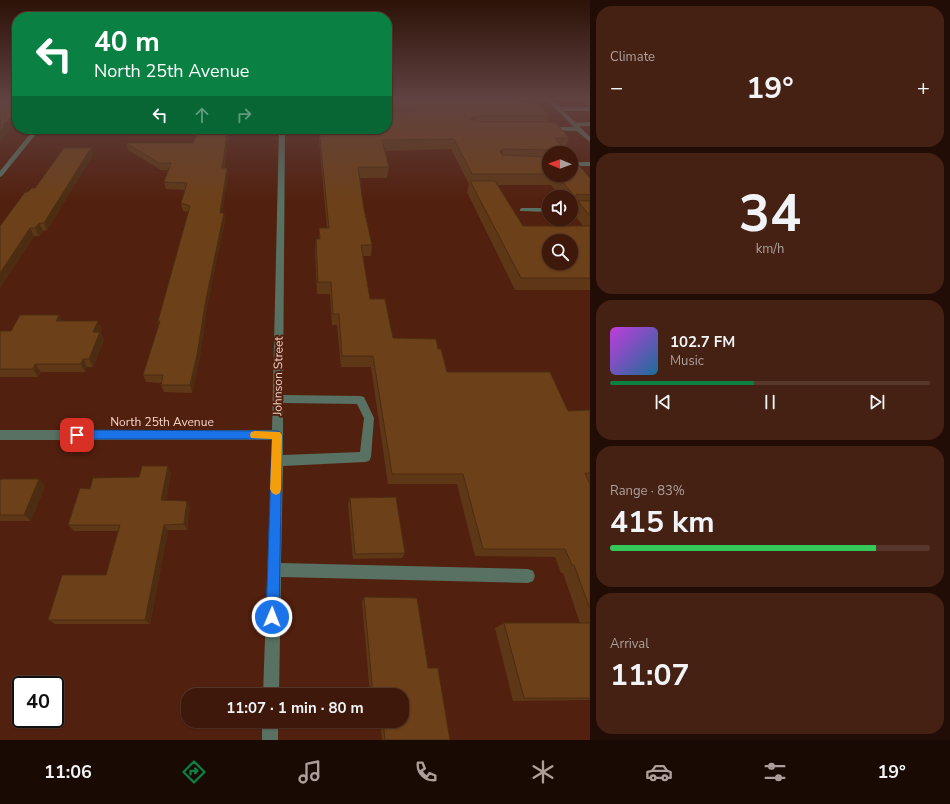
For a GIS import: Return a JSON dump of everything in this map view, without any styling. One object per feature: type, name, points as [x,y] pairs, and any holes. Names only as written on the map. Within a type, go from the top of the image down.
[{"type":"street","points":[[582,133],[590,140]]},
{"type":"street","points":[[0,175],[33,134]]},
{"type":"street","name":"Johnson Street","points":[[271,688],[282,134]]},
{"type":"street","points":[[578,164],[590,164]]},
{"type":"street","points":[[578,209],[590,208]]},
{"type":"street","points":[[522,210],[542,210]]},
{"type":"street","points":[[276,461],[365,457],[369,418],[360,400],[277,399]]},
{"type":"street","name":"North 25th Avenue","points":[[0,434],[277,435]]},
{"type":"street","points":[[274,570],[528,576]]},
{"type":"street","points":[[270,728],[270,740]]},
{"type":"building","points":[[564,133],[569,138],[555,138],[562,146],[542,146],[542,150],[504,149],[500,151],[502,155],[542,157],[542,174],[472,174],[454,139],[382,140],[389,167],[358,167],[364,209],[372,245],[361,245],[370,299],[385,299],[393,338],[436,339],[438,349],[441,349],[447,372],[550,372],[568,411],[590,410],[590,473],[585,473],[590,484],[590,609],[574,565],[572,565],[565,549],[483,549],[463,474],[392,474],[373,356],[342,356],[339,314],[333,314],[331,282],[318,282],[316,239],[320,239],[319,228],[329,228],[320,134]]},
{"type":"building","points":[[196,134],[227,134],[222,168],[227,168],[220,213],[224,213],[190,385],[161,385],[163,375],[143,375],[160,321],[158,321],[190,206],[181,203],[187,183],[164,182],[171,163],[159,163],[126,143],[193,143]]},
{"type":"building","points":[[64,148],[91,148],[44,223],[39,223],[35,228],[30,228],[0,273],[0,226],[25,192],[35,188]]},
{"type":"building","points":[[578,164],[590,178],[590,195],[578,194],[578,190],[569,190],[563,182],[578,182]]},
{"type":"building","points":[[470,181],[495,181],[523,226],[590,226],[590,278],[521,278]]},
{"type":"building","points":[[578,201],[590,201],[590,216]]},
{"type":"building","points":[[20,315],[59,315],[56,321],[98,321],[93,332],[100,332],[89,359],[83,359],[81,364],[35,364],[33,369],[0,369],[0,331],[11,331]]},
{"type":"building","points":[[142,466],[168,466],[161,500],[187,501],[184,524],[164,525],[145,620],[48,620],[62,575],[106,575],[120,525],[68,525],[80,488],[90,489],[93,478],[139,477]]},
{"type":"building","points":[[1,479],[39,479],[24,515],[0,515]]},
{"type":"building","points":[[396,497],[405,553],[355,554],[350,498]]},
{"type":"building","points":[[364,597],[417,598],[428,668],[438,668],[450,740],[385,740],[384,728],[409,728],[409,688],[372,688]]},
{"type":"building","points":[[504,623],[590,623],[590,698],[524,698]]},
{"type":"slow traffic","points":[[255,435],[277,435],[276,489]]},
{"type":"route","points":[[77,435],[277,435],[272,617]]}]
